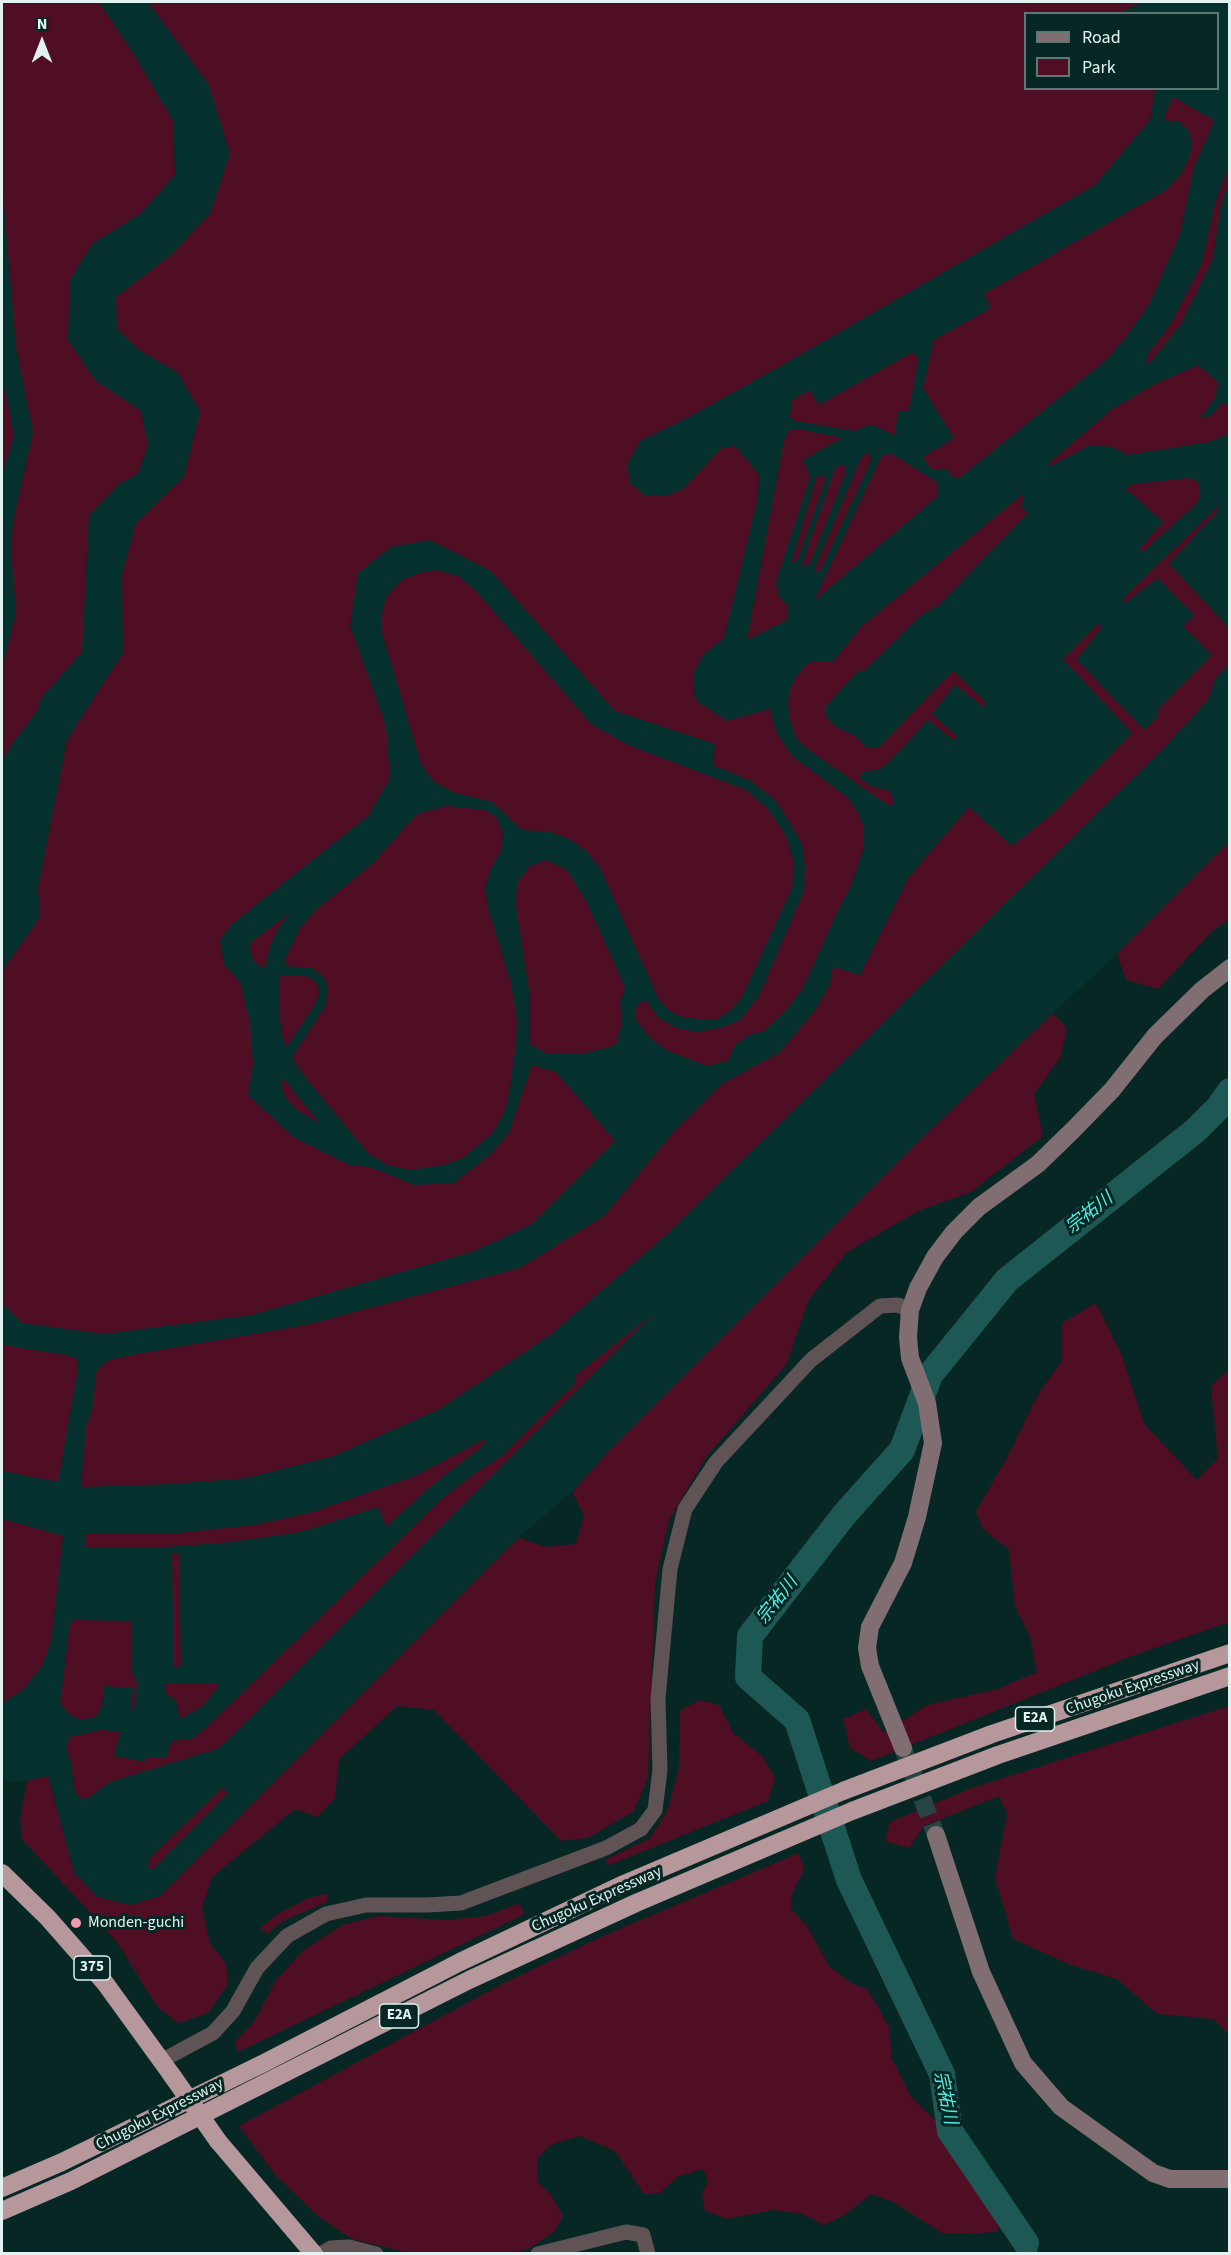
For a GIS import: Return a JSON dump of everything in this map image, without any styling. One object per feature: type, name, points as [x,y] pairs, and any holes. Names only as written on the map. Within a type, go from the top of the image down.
[{"type":"highway","name":"Chugoku Expressway","points":[[2,2188],[62,2162],[264,2063],[471,1957],[624,1884],[843,1791],[992,1734],[1230,1653]]},
{"type":"highway","name":"Chugoku Expressway","points":[[2,2211],[71,2181],[469,1980],[636,1903],[852,1811],[999,1755],[1230,1676]]},
{"type":"highway","name":"375","points":[[2,1873],[48,1918],[105,1983],[218,2140],[314,2253]]},
{"type":"street","points":[[903,1748],[870,1666],[867,1648],[870,1628],[903,1563],[917,1517],[933,1443],[927,1403],[910,1358],[908,1337],[910,1311],[918,1288],[935,1257],[954,1232],[979,1207],[1038,1164],[1112,1090],[1155,1035],[1202,990],[1230,968]]},
{"type":"street","points":[[166,2067],[213,2033],[233,2011],[257,1968],[287,1936],[326,1914],[366,1905],[461,1903],[606,1848],[641,1829],[655,1810],[660,1770],[658,1698],[670,1569],[685,1509],[716,1462],[811,1360],[880,1306],[898,1305],[910,1311]]},
{"type":"street","points":[[936,1835],[981,1972],[1023,2063],[1061,2107],[1153,2173],[1170,2179],[1230,2179]]},
{"type":"street","points":[[538,2253],[626,2232],[643,2235],[648,2253]]},
{"type":"street","points":[[321,2253],[331,2248],[349,2247],[376,2253]]},
{"type":"shaded area","points":[[2,2],[1229,2],[1229,842],[1117,954],[1053,1013],[572,1492],[518,1538],[160,1896],[130,1905],[97,1897],[74,1873],[48,1776],[27,1781],[7,1782],[2,1779]]},
{"type":"green space","points":[[2,2],[99,2],[135,56],[173,121],[175,175],[140,214],[92,244],[70,280],[68,340],[96,381],[141,411],[148,445],[138,474],[119,484],[89,515],[82,652],[41,698],[37,711],[12,744],[2,762],[2,670],[16,612],[11,550],[13,522],[33,432],[16,348],[2,181]]},
{"type":"green space","points":[[148,2],[1143,2],[1125,12],[1024,12],[1024,90],[1155,90],[1150,120],[1095,185],[779,367],[691,416],[640,441],[627,465],[630,483],[644,495],[666,496],[683,489],[722,448],[735,446],[759,475],[758,497],[724,638],[703,655],[693,674],[695,700],[727,721],[770,709],[776,732],[792,756],[847,797],[858,813],[864,829],[863,850],[851,886],[803,988],[787,1009],[764,1031],[750,1035],[735,1045],[728,1061],[707,1066],[668,1051],[650,1038],[635,1018],[636,1007],[641,1002],[647,1002],[659,1018],[676,1028],[699,1032],[724,1027],[740,1020],[759,996],[804,891],[805,866],[802,844],[777,802],[751,781],[713,765],[715,744],[615,711],[491,571],[430,540],[391,547],[358,573],[350,626],[386,726],[390,778],[368,816],[232,924],[220,940],[224,965],[240,982],[250,1023],[253,1065],[248,1095],[293,1137],[349,1165],[370,1167],[415,1185],[454,1183],[491,1154],[509,1133],[532,1065],[556,1072],[615,1141],[532,1224],[475,1251],[252,1315],[104,1334],[22,1323],[2,1303],[2,968],[6,966],[40,917],[38,888],[67,740],[123,653],[122,575],[136,523],[184,477],[200,411],[178,373],[139,350],[117,329],[116,297],[171,255],[210,214],[230,154],[209,85]]},
{"type":"green space","points":[[1173,97],[1213,120],[1213,124],[1194,167],[1180,234],[1150,303],[1123,341],[1105,361],[959,478],[951,476],[948,469],[931,469],[923,457],[954,438],[923,388],[934,340],[991,308],[984,294],[1166,190],[1180,175],[1188,161],[1192,145],[1189,131],[1180,122],[1163,120]]},
{"type":"green space","points":[[1229,165],[1229,182],[1221,204],[1213,259],[1181,324],[1148,365],[1147,355],[1170,325],[1202,263],[1215,203]]},
{"type":"green space","points":[[911,353],[917,356],[918,362],[909,410],[898,412],[895,435],[875,426],[868,425],[855,431],[795,421],[790,417],[792,400],[810,390],[819,405]]},
{"type":"green space","points":[[1198,365],[1219,383],[1214,400],[1200,418],[1210,416],[1221,404],[1229,403],[1229,434],[1209,442],[1128,455],[1112,447],[1090,445],[1051,466],[1048,464],[1111,410],[1155,384]]},
{"type":"green space","points":[[2,387],[5,389],[14,435],[2,477]]},
{"type":"green space","points":[[798,429],[842,438],[803,460],[810,477],[776,582],[779,597],[787,605],[787,620],[747,640],[784,440],[790,430]]},
{"type":"green space","points":[[866,453],[870,454],[871,461],[820,572],[814,571],[861,458]]},
{"type":"green space","points":[[892,454],[937,482],[938,496],[814,601],[882,455]]},
{"type":"green space","points":[[839,465],[846,467],[846,472],[809,566],[802,565],[835,469]]},
{"type":"green space","points":[[819,475],[825,478],[825,481],[797,562],[792,561],[816,479]]},
{"type":"green space","points":[[1189,478],[1196,480],[1200,486],[1200,497],[1196,504],[1143,552],[1140,548],[1163,522],[1125,488],[1134,484]]},
{"type":"green space","points":[[1024,493],[1021,507],[1028,513],[939,605],[919,617],[863,672],[859,670],[826,706],[826,716],[836,727],[855,736],[866,747],[878,748],[953,671],[986,702],[985,708],[955,685],[932,714],[958,737],[953,740],[928,720],[887,764],[878,770],[864,771],[859,778],[873,787],[890,791],[895,804],[888,805],[806,748],[797,739],[791,724],[788,706],[789,692],[796,677],[806,665],[812,662],[832,662],[861,627]]},
{"type":"green space","points":[[1219,505],[1218,511],[1169,564],[1229,628],[1229,664],[1215,679],[1208,700],[1163,749],[664,1237],[550,1335],[440,1409],[334,1456],[247,1478],[171,1484],[81,1487],[86,1426],[92,1411],[96,1373],[103,1364],[113,1359],[137,1354],[306,1325],[520,1268],[604,1216],[677,1128],[722,1084],[779,1053],[814,1012],[829,986],[833,967],[860,975],[909,877],[969,807],[1012,846],[1050,816],[1132,733],[1063,659],[1100,622],[1101,628],[1077,660],[1144,730],[1157,718],[1159,708],[1212,655],[1183,626],[1194,615],[1158,578],[1125,603],[1122,600]]},
{"type":"green space","points":[[436,570],[458,576],[476,591],[591,724],[628,745],[746,790],[768,809],[785,834],[794,862],[792,888],[741,999],[730,1011],[718,1019],[702,1020],[682,1017],[670,1011],[659,1000],[600,868],[587,852],[571,840],[551,832],[522,830],[492,802],[452,792],[433,781],[421,764],[382,633],[381,616],[386,597],[402,580],[419,573]]},
{"type":"green space","points":[[447,806],[485,810],[497,818],[503,834],[501,851],[491,868],[485,888],[488,908],[511,984],[517,1020],[516,1045],[508,1099],[504,1113],[493,1133],[463,1158],[445,1165],[410,1170],[387,1165],[369,1154],[293,1060],[293,1056],[326,1005],[328,987],[323,976],[312,968],[285,966],[285,959],[301,927],[317,909],[373,863],[417,814]]},
{"type":"green space","points":[[1229,842],[1229,919],[1211,932],[1158,989],[1126,980],[1117,954]]},
{"type":"green space","points":[[546,860],[567,870],[586,901],[625,987],[620,1003],[622,1022],[616,1045],[583,1054],[546,1053],[529,1044],[530,996],[516,907],[517,883],[530,866]]},
{"type":"green space","points":[[290,913],[278,929],[270,946],[265,968],[255,963],[250,945]]},
{"type":"green space","points":[[280,975],[302,975],[313,979],[318,985],[319,994],[316,1003],[287,1047],[283,1040],[279,1011]]},
{"type":"green space","points":[[1053,1013],[1067,1028],[1060,1058],[1034,1094],[1043,1136],[971,1192],[918,1211],[847,1252],[809,1299],[786,1365],[706,1457],[669,1520],[655,1582],[648,1778],[634,1811],[588,1838],[561,1841],[434,1710],[397,1706],[339,1759],[335,1798],[317,1817],[295,1809],[212,1877],[202,1908],[210,1944],[226,1963],[228,1984],[208,2013],[178,2023],[158,2008],[117,1942],[22,1839],[20,1819],[27,1781],[48,1776],[74,1873],[97,1897],[130,1905],[160,1896],[518,1538],[547,1547],[576,1544],[584,1515],[572,1492],[611,1449],[917,1143]]},
{"type":"green space","points":[[283,1077],[321,1124],[298,1111],[288,1101],[282,1089]]},
{"type":"green space","points":[[1096,1303],[1122,1356],[1144,1424],[1197,1480],[1218,1458],[1211,1387],[1229,1368],[1229,1622],[1132,1656],[871,1761],[850,1748],[843,1719],[866,1709],[884,1733],[927,1705],[998,1689],[1037,1672],[1030,1637],[1015,1606],[1009,1550],[983,1529],[976,1512],[1011,1450],[1037,1396],[1062,1360],[1062,1323]]},
{"type":"green space","points":[[653,1314],[228,1740],[217,1749],[110,1782],[88,1798],[81,1799],[75,1792],[71,1762],[66,1747],[70,1737],[102,1730],[120,1732],[114,1756],[145,1762],[145,1758],[166,1758],[172,1741],[192,1739],[204,1730],[442,1499],[502,1456],[575,1384],[576,1375]]},
{"type":"green space","points":[[2,1345],[78,1359],[58,1482],[2,1471]]},
{"type":"green space","points":[[485,1439],[479,1449],[430,1487],[386,1527],[378,1507],[301,1532],[232,1542],[167,1547],[86,1547],[86,1534],[168,1534],[255,1525],[313,1512],[415,1476]]},
{"type":"green space","points":[[2,1519],[63,1536],[51,1642],[42,1666],[23,1690],[2,1703]]},
{"type":"green space","points":[[172,1553],[179,1553],[181,1666],[174,1667]]},
{"type":"green space","points":[[74,1620],[132,1621],[132,1673],[137,1683],[134,1711],[131,1709],[133,1688],[104,1686],[102,1705],[97,1716],[84,1720],[73,1717],[60,1704],[70,1625]]},
{"type":"green space","points":[[218,1683],[218,1687],[203,1706],[180,1719],[176,1700],[166,1694],[166,1684]]},
{"type":"green space","points":[[699,1700],[719,1705],[733,1733],[762,1756],[775,1778],[768,1801],[607,1866],[606,1859],[649,1839],[667,1812],[679,1768],[680,1711]]},
{"type":"green space","points":[[1229,1706],[1229,2034],[1213,2019],[1157,2014],[1117,1979],[1068,1964],[1013,1939],[995,1878],[1007,1814],[999,1796],[924,1826],[909,1848],[885,1841],[890,1822],[972,1788]]},
{"type":"green space","points":[[222,1788],[228,1793],[152,1870],[148,1867],[150,1858]]},
{"type":"green space","points":[[799,1853],[804,1870],[792,1894],[791,1909],[807,1926],[829,1966],[849,1982],[868,1990],[889,2027],[892,2059],[911,2097],[940,2125],[1001,2225],[996,2232],[942,2233],[893,2202],[872,2194],[843,2216],[823,2225],[803,2214],[773,2210],[727,2219],[705,2211],[702,2193],[708,2181],[703,2169],[677,2177],[660,2193],[644,2194],[615,2151],[580,2136],[550,2145],[537,2159],[537,2181],[551,2195],[563,2216],[554,2232],[527,2250],[493,2254],[409,2253],[352,2239],[320,2218],[276,2176],[239,2126],[504,1983],[603,1936]]},
{"type":"green space","points":[[328,1894],[327,1902],[283,1921],[267,1934],[260,1928],[279,1913],[311,1897]]},
{"type":"green space","points":[[519,1903],[525,1914],[238,2052],[235,2042],[254,2022],[276,1980],[305,1949],[342,1925],[379,1916],[445,1920],[487,1916]]},
{"type":"waterway","name":"宗祐川","points":[[1026,2243],[950,2131],[942,2074],[849,1880],[797,1720],[748,1677],[750,1636],[844,1515],[902,1450],[930,1375],[1007,1280],[1196,1130],[1218,1108],[1230,1091]]},
{"type":"waterway","points":[[1026,2243],[1037,2254]]},
{"type":"tunnel","points":[[903,1748],[936,1835]]},
{"type":"place","name":"Monden-guchi","points":[[76,1923]]}]
